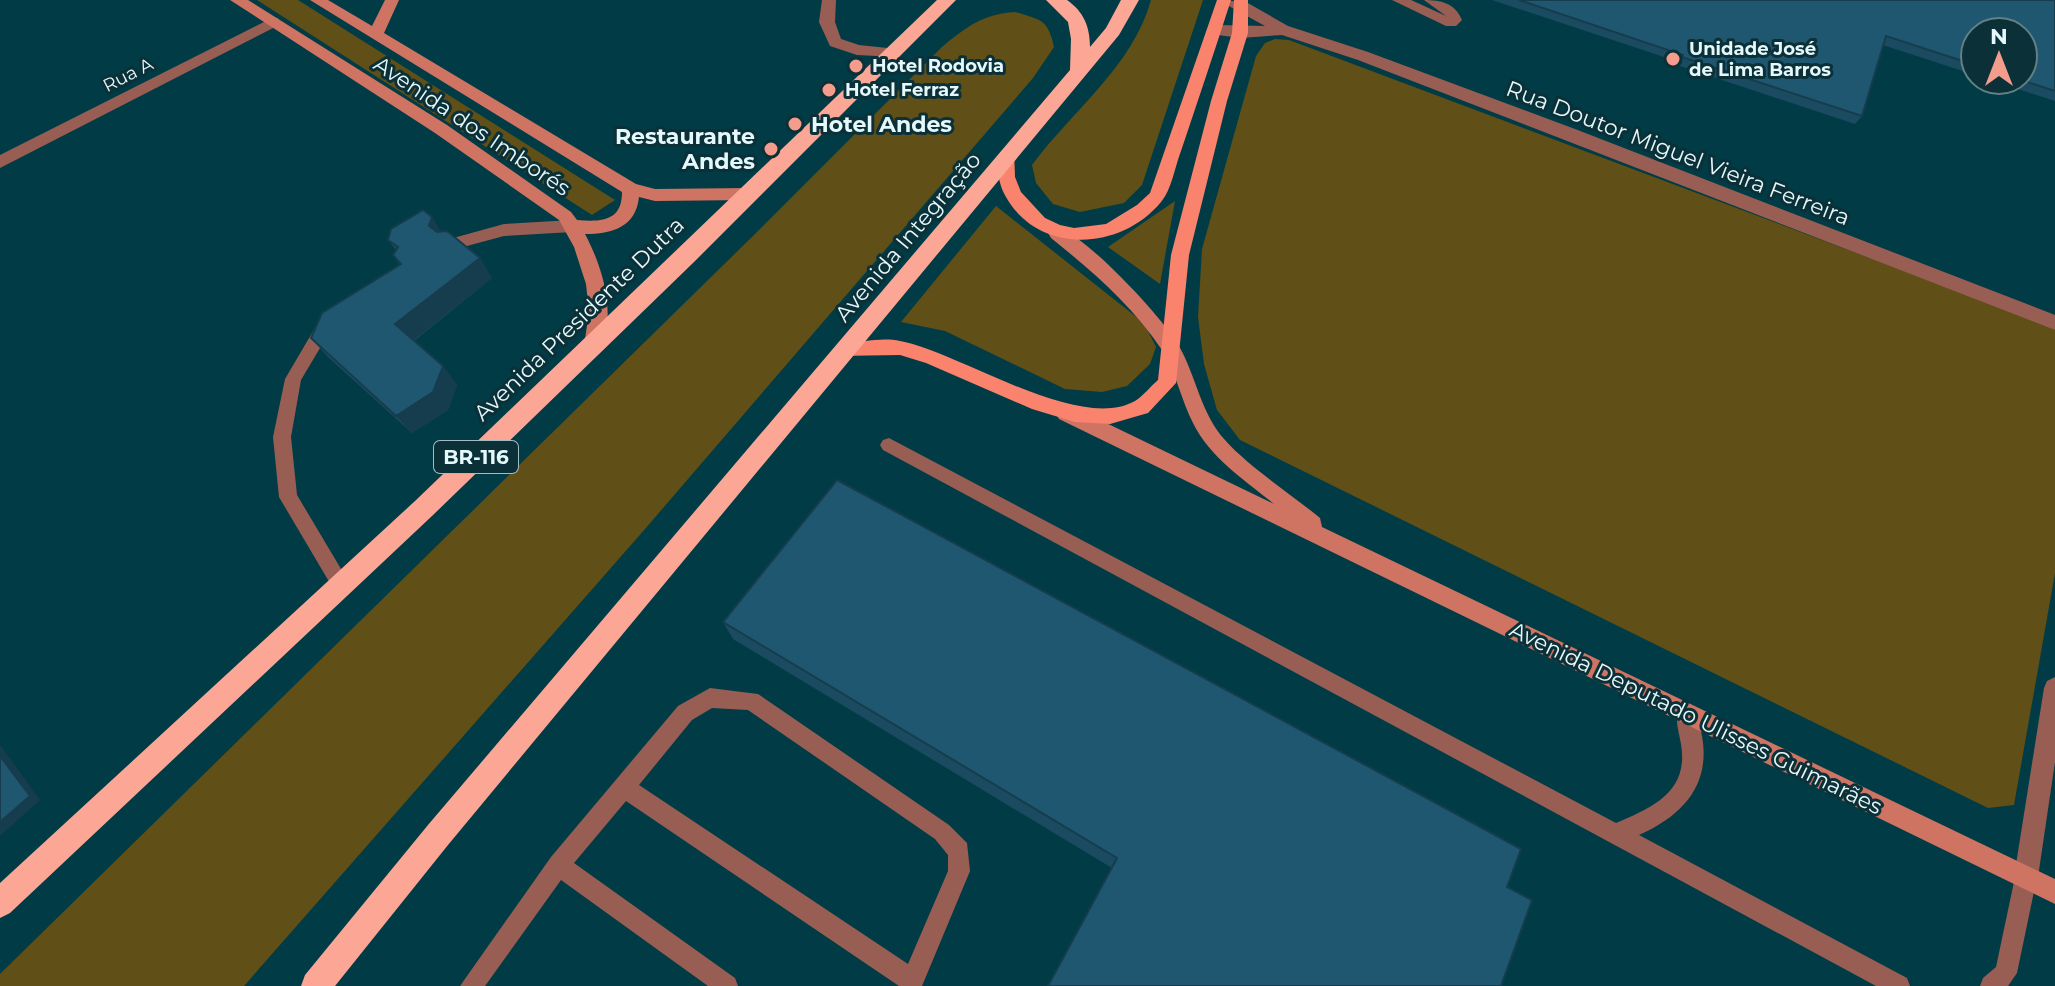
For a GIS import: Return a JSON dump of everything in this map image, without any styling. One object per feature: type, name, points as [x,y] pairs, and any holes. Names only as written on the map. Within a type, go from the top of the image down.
[{"type":"highway","points":[[1055,0],[1070,9],[1080,26],[1079,72]]},
{"type":"highway","points":[[1008,154],[1113,31],[1130,0]]},
{"type":"highway","name":"Avenida Presidente Dutra","points":[[0,903],[84,821],[246,678],[948,1]]},
{"type":"highway","name":"Avenida Integração","points":[[844,351],[1008,154]]},
{"type":"highway","points":[[316,986],[438,835],[844,351]]},
{"type":"main road","name":"Avenida dos Imborés","points":[[237,0],[504,170],[565,216],[592,273],[598,307],[593,346]]},
{"type":"main road","name":"Avenida dos Imborés","points":[[317,0],[631,189],[655,195],[747,194]]},
{"type":"main road","points":[[376,34],[392,0]]},
{"type":"main road","points":[[1008,154],[1004,175],[1011,194],[1034,220],[1057,233],[1091,236],[1145,211],[1157,196],[1216,30],[1233,1]]},
{"type":"main road","points":[[1066,413],[1106,416],[1138,411],[1157,397],[1167,383],[1180,255],[1219,101],[1240,33],[1233,1]]},
{"type":"main road","points":[[572,226],[605,227],[623,219],[632,205],[631,189]]},
{"type":"main road","name":"Avenida Deputado Ulisses Guimarães","points":[[1057,233],[1107,274],[1139,307],[1171,349],[1201,421],[1218,446],[1337,545]]},
{"type":"main road","name":"Avenida Deputado Ulisses Guimarães","points":[[844,351],[899,347],[1066,413],[2055,892]]},
{"type":"street","points":[[829,0],[827,22],[835,42],[857,50],[892,53]]},
{"type":"street","points":[[1233,1],[1283,30]]},
{"type":"street","name":"Rua A","points":[[0,162],[274,22]]},
{"type":"street","points":[[1216,30],[1240,33],[1283,30]]},
{"type":"street","name":"Rua Doutor Miguel Vieira Ferreira","points":[[1283,30],[1363,56],[1569,133],[2055,323]]},
{"type":"street","points":[[2026,877],[2055,688]]},
{"type":"lane","points":[[1399,0],[1441,21],[1451,23],[1455,20],[1452,13],[1431,0]]},
{"type":"lane","points":[[452,244],[504,230],[572,226]]},
{"type":"lane","points":[[341,584],[288,497],[282,437],[293,379],[334,312],[345,305]]},
{"type":"lane","points":[[889,445],[1899,986]]},
{"type":"lane","points":[[471,986],[559,865],[685,713],[710,698],[751,701],[942,832],[959,851],[959,871],[912,983],[624,787]]},
{"type":"lane","points":[[1614,835],[1664,813],[1690,779],[1693,763],[1686,714]]},
{"type":"lane","points":[[559,865],[727,986]]},
{"type":"lane","points":[[1991,986],[2006,973],[2026,877]]},
{"type":"shaded area","points":[[257,0],[298,0],[615,200],[592,215]]},
{"type":"shaded area","points":[[1151,0],[1203,0],[1142,185],[1124,203],[1080,212],[1053,204],[1036,183],[1032,165],[1116,67],[1142,24]]},
{"type":"shaded area","points":[[1015,12],[1042,22],[1052,38],[1054,47],[1033,78],[645,529],[244,986],[0,986],[0,974],[942,47],[976,23]]},
{"type":"shaded area","points":[[1275,39],[1289,40],[2055,330],[2055,573],[2014,805],[1988,808],[1240,440],[1217,410],[1204,364],[1198,317],[1202,249],[1256,56],[1265,43]]},
{"type":"shaded area","points":[[1175,201],[1160,284],[1108,247]]},
{"type":"shaded area","points":[[996,206],[1144,323],[1156,347],[1150,364],[1127,386],[1102,392],[1065,389],[945,331],[901,322]]},
{"type":"building","points":[[1519,0],[2055,0],[2055,91],[2039,86],[2039,16],[1959,16],[1959,60],[1886,36],[1862,116]]},
{"type":"building","points":[[423,210],[432,217],[429,226],[437,232],[447,231],[480,258],[395,324],[443,366],[433,392],[396,416],[311,338],[322,313],[401,264],[393,255],[398,247],[388,240],[391,229]]},
{"type":"building","points":[[837,480],[1521,849],[1507,887],[1532,900],[1501,986],[1048,986],[1117,858],[723,622]]},
{"type":"building","points":[[0,756],[30,796],[0,822]]},
{"type":"place","name":"Unidade José de Lima Barros","points":[[1673,59]]},
{"type":"place","name":"Hotel Rodovia","points":[[856,66]]},
{"type":"place","name":"Hotel Ferraz","points":[[829,90]]},
{"type":"place","name":"Hotel Andes","points":[[795,124]]},
{"type":"place","name":"Restaurante Andes","points":[[771,149]]}]
